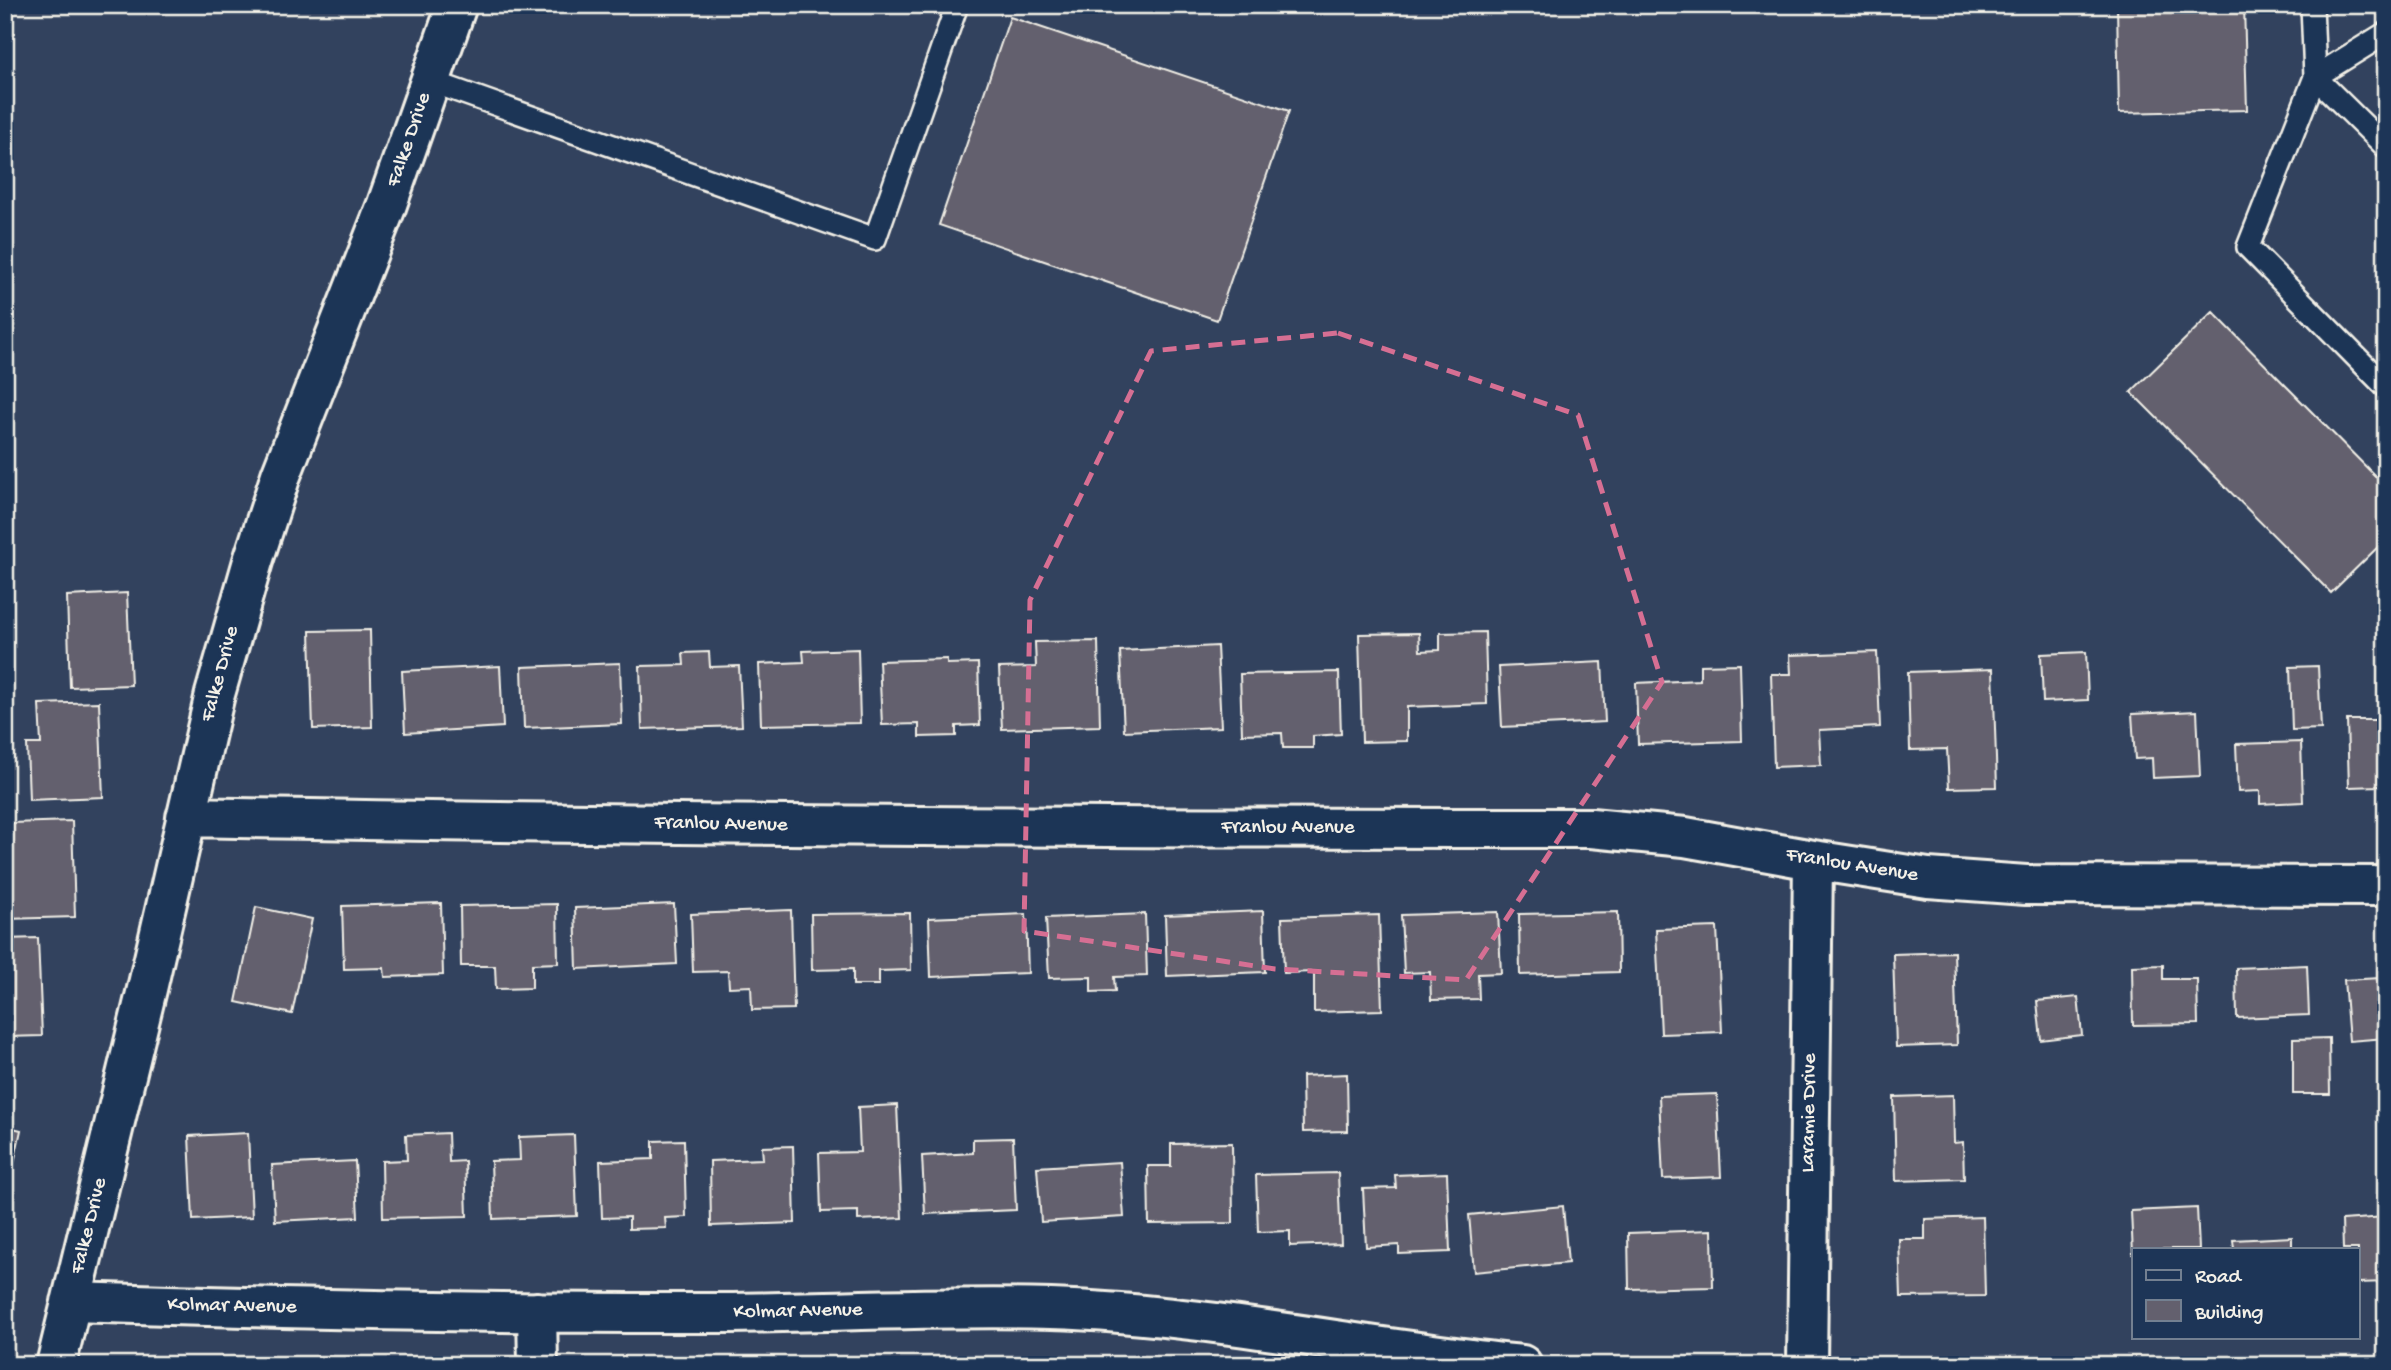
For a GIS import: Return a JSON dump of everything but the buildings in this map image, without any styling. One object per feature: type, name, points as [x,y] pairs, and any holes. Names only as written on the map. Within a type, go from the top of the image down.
[{"type":"street","name":"Falke Drive","points":[[56,1365],[215,694],[261,533],[386,207],[457,5]]},
{"type":"street","name":"Franlou Avenue","points":[[186,817],[981,828],[1591,828],[1685,837],[1928,878],[2026,885],[2386,886]]},
{"type":"street","name":"Laramie Drive","points":[[1807,1365],[1813,860]]},
{"type":"street","name":"Kolmar Avenue","points":[[71,1302],[537,1312],[1051,1309],[1190,1318],[1522,1365]]},
{"type":"street","points":[[537,1312],[538,1365]]},
{"type":"lane","points":[[430,81],[875,239],[957,5]]},
{"type":"lane","points":[[2312,5],[2315,77],[2248,247],[2386,387]]},
{"type":"lane","points":[[2315,77],[2386,33]]},
{"type":"lane","points":[[2315,77],[2386,148]]},
{"type":"highlighted area","points":[[1338,333],[1578,415],[1662,682],[1466,980],[1275,969],[1024,931],[1030,600],[1151,351]]}]
